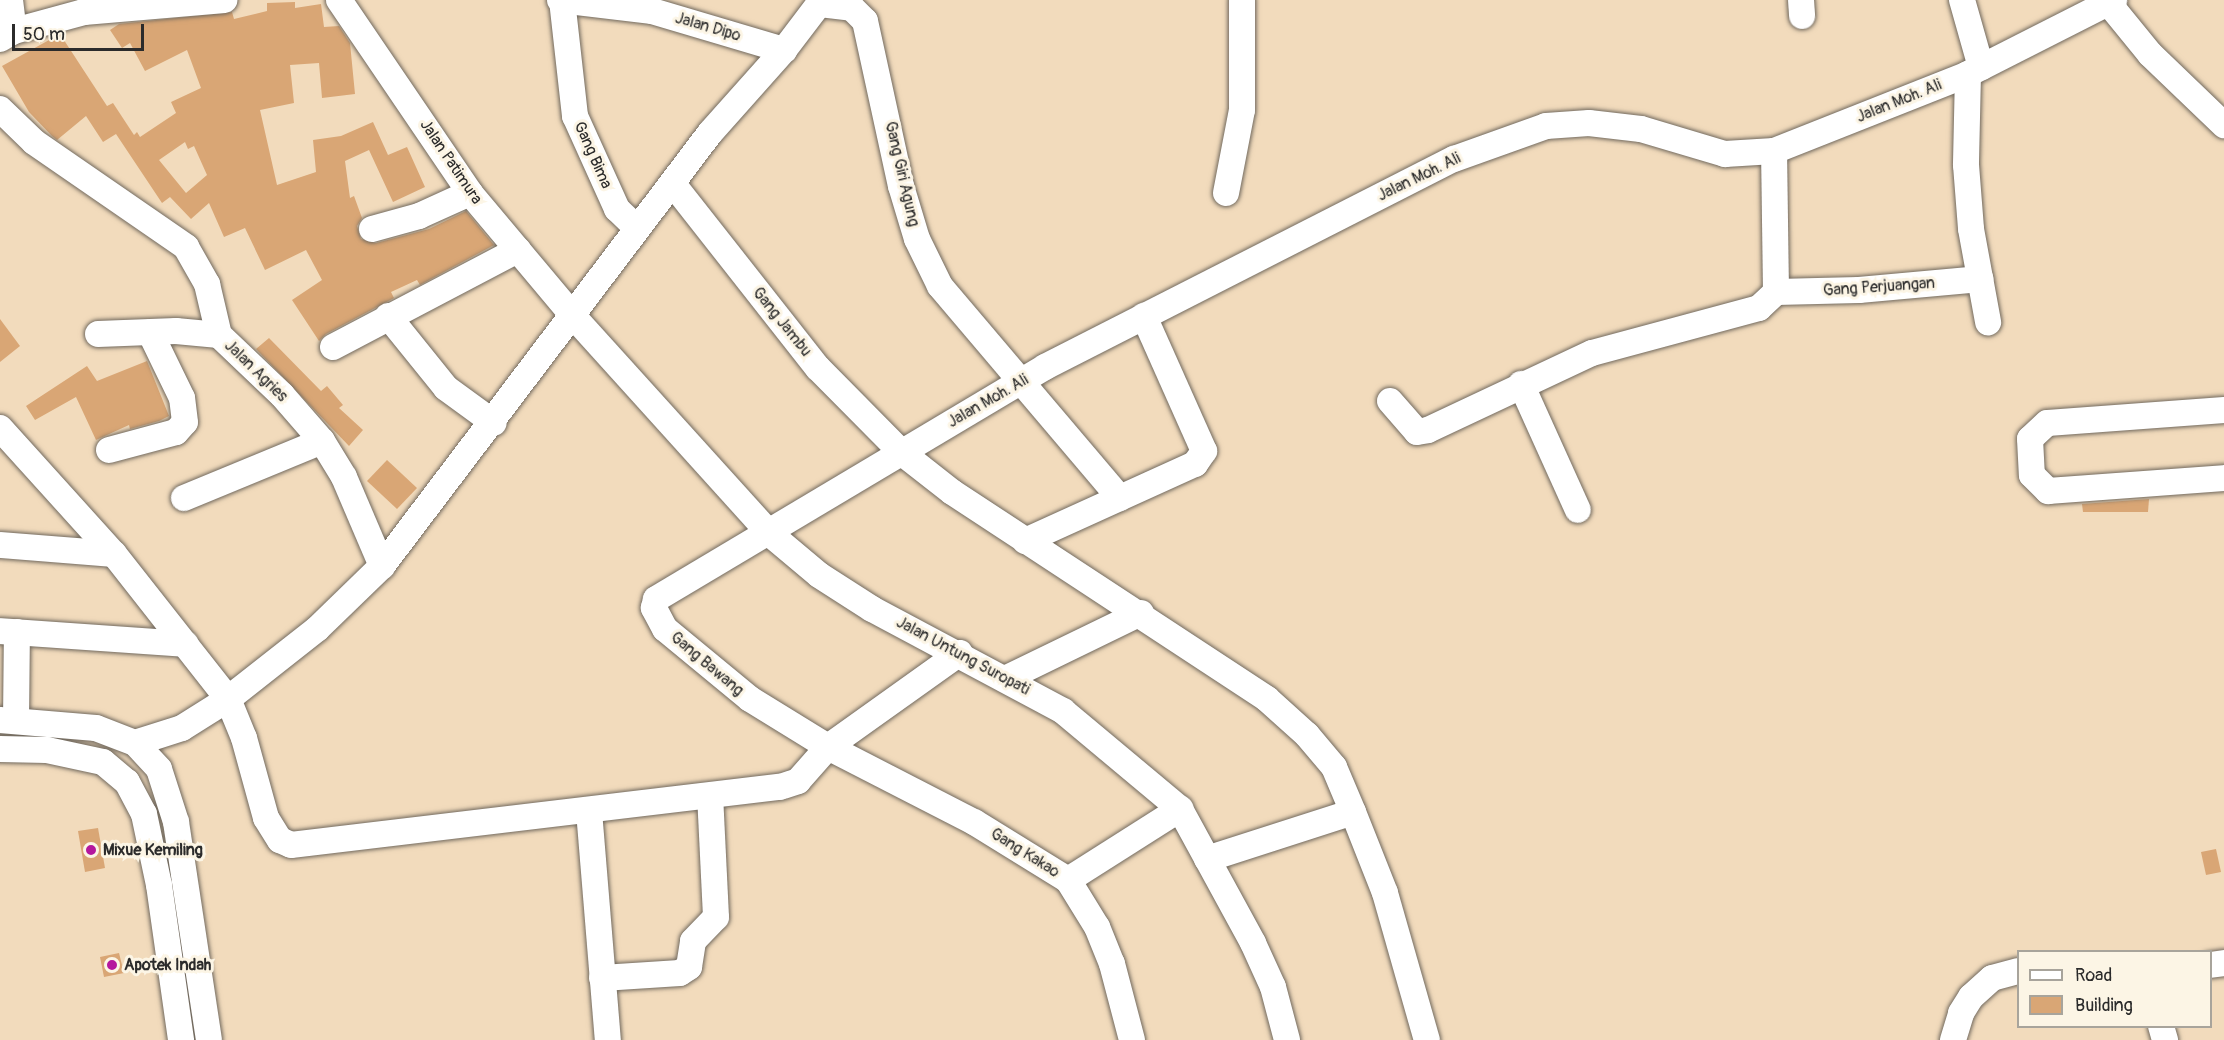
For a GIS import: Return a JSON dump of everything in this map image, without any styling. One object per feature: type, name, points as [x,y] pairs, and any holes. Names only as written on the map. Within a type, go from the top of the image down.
[{"type":"street","points":[[10,0],[7,35],[84,12],[224,0]]},
{"type":"street","name":"Jalan Patimura","points":[[339,0],[470,193],[574,317]]},
{"type":"street","name":"Jalan Dipo","points":[[561,0],[652,6],[784,50]]},
{"type":"street","name":"Gang Bima","points":[[561,0],[575,116],[617,209],[637,228]]},
{"type":"street","points":[[1226,193],[1242,110],[1242,0]]},
{"type":"street","points":[[1962,0],[1975,71],[1966,165],[1971,229],[1982,279],[1988,322]]},
{"type":"street","points":[[2110,1],[2150,54],[2224,125]]},
{"type":"street","name":"Jalan Moh. Ali","points":[[769,533],[1021,382],[1144,316],[1454,159],[1546,126],[1589,123],[1641,129],[1725,154],[1774,151],[1975,71],[2110,1]]},
{"type":"street","points":[[135,743],[182,728],[228,699],[317,629],[382,566],[494,423],[710,133],[784,50],[821,2]]},
{"type":"street","name":"Gang Giri Agung","points":[[821,2],[852,8],[865,21],[902,186],[917,239],[940,286],[1120,498]]},
{"type":"street","name":"Jalan Agries","points":[[0,109],[34,142],[186,247],[207,284],[219,335],[282,395],[322,441],[344,477],[382,566]]},
{"type":"street","points":[[1390,401],[1417,432],[1602,350],[1748,313],[1771,300],[1776,292],[1774,151]]},
{"type":"street","name":"Gang Jambu","points":[[673,184],[818,368],[901,452],[1025,541],[1141,613],[1267,699],[1307,735],[1334,767],[1385,893],[1427,1040]]},
{"type":"street","points":[[372,229],[419,216],[470,193]]},
{"type":"street","points":[[333,346],[518,250]]},
{"type":"street","name":"Gang Perjuangan","points":[[1776,292],[1859,290],[1982,279]]},
{"type":"street","points":[[388,316],[446,388],[494,423]]},
{"type":"street","points":[[1025,541],[1195,464],[1203,451],[1144,316]]},
{"type":"street","name":"Jalan Untung Suropati","points":[[574,317],[769,533],[819,574],[863,603],[960,653],[1063,711],[1180,809],[1273,987],[1287,1040]]},
{"type":"street","points":[[98,334],[150,332],[219,335]]},
{"type":"street","points":[[109,450],[176,432],[185,422],[182,398],[150,332]]},
{"type":"street","points":[[1521,384],[1578,510]]},
{"type":"street","points":[[2224,410],[2048,423],[2030,439],[2032,475],[2048,491],[2224,478]]},
{"type":"street","points":[[0,428],[114,554],[228,699],[244,738],[266,818],[280,840],[291,845],[710,796],[798,781],[828,747],[960,653]]},
{"type":"street","points":[[184,498],[322,441]]},
{"type":"street","points":[[0,455],[26,458]]},
{"type":"street","name":"Gang Bawang","points":[[769,533],[656,599],[654,608],[665,629],[750,699],[828,747]]},
{"type":"street","points":[[0,545],[114,554]]},
{"type":"street","points":[[1006,678],[1141,613]]},
{"type":"street","points":[[186,644],[9,632],[8,721],[96,728],[135,743],[159,770],[176,822],[209,1040]]},
{"type":"street","points":[[159,770],[182,728]]},
{"type":"street","name":"Gang Kakao","points":[[828,747],[974,822],[1068,880],[1097,927],[1112,964],[1132,1040]]},
{"type":"street","points":[[0,749],[47,750],[104,762],[127,782],[144,814],[180,1040]]},
{"type":"street","points":[[603,978],[680,973],[689,967],[693,941],[716,917],[710,796]]},
{"type":"street","points":[[1068,880],[1180,809]]},
{"type":"street","points":[[589,811],[608,1040]]},
{"type":"street","points":[[1207,859],[1353,812]]},
{"type":"street","points":[[1953,1040],[1960,1013],[1971,997],[1992,978],[2017,972]]},
{"type":"building","points":[[295,2],[295,8],[321,4],[324,27],[339,26],[350,43],[355,94],[322,98],[319,63],[290,65],[294,103],[260,110],[277,185],[316,172],[313,140],[341,136],[373,122],[388,155],[407,147],[425,187],[393,202],[369,150],[345,161],[350,198],[354,196],[362,218],[357,226],[361,239],[376,243],[429,229],[466,211],[494,245],[420,285],[417,280],[391,292],[394,298],[326,334],[319,341],[292,300],[322,280],[306,250],[265,270],[245,228],[224,237],[209,203],[191,219],[170,197],[162,203],[116,134],[103,142],[86,116],[57,140],[29,112],[2,66],[60,34],[107,106],[113,103],[134,135],[137,132],[140,137],[176,113],[171,102],[201,88],[187,50],[145,71],[130,43],[122,48],[110,30],[119,24],[232,12],[234,19],[267,11],[267,3]],"holes":[[[185,142],[188,149],[194,146],[207,175],[186,193],[159,160]]]},
{"type":"building","points":[[0,319],[20,346],[0,362]]},
{"type":"building","points":[[269,338],[321,391],[327,386],[343,405],[339,408],[363,430],[349,446],[256,349]]},
{"type":"building","points":[[147,361],[169,416],[159,421],[130,429],[129,425],[96,440],[76,397],[35,420],[26,406],[87,366],[97,381]]},
{"type":"building","points":[[387,460],[417,488],[397,509],[367,481]]},
{"type":"building","points":[[2149,499],[2148,512],[2083,512],[2082,504]]},
{"type":"building","name":"Mixue Kemiling","points":[[98,828],[105,868],[85,872],[78,831]]},
{"type":"building","points":[[2216,849],[2221,872],[2206,875],[2201,852]]},
{"type":"building","name":"Apotek Indah","points":[[119,953],[124,973],[104,977],[100,957]]},
{"type":"place","name":"Mixue Kemiling","points":[[91,850]]},
{"type":"place","name":"Apotek Indah","points":[[112,965]]}]
